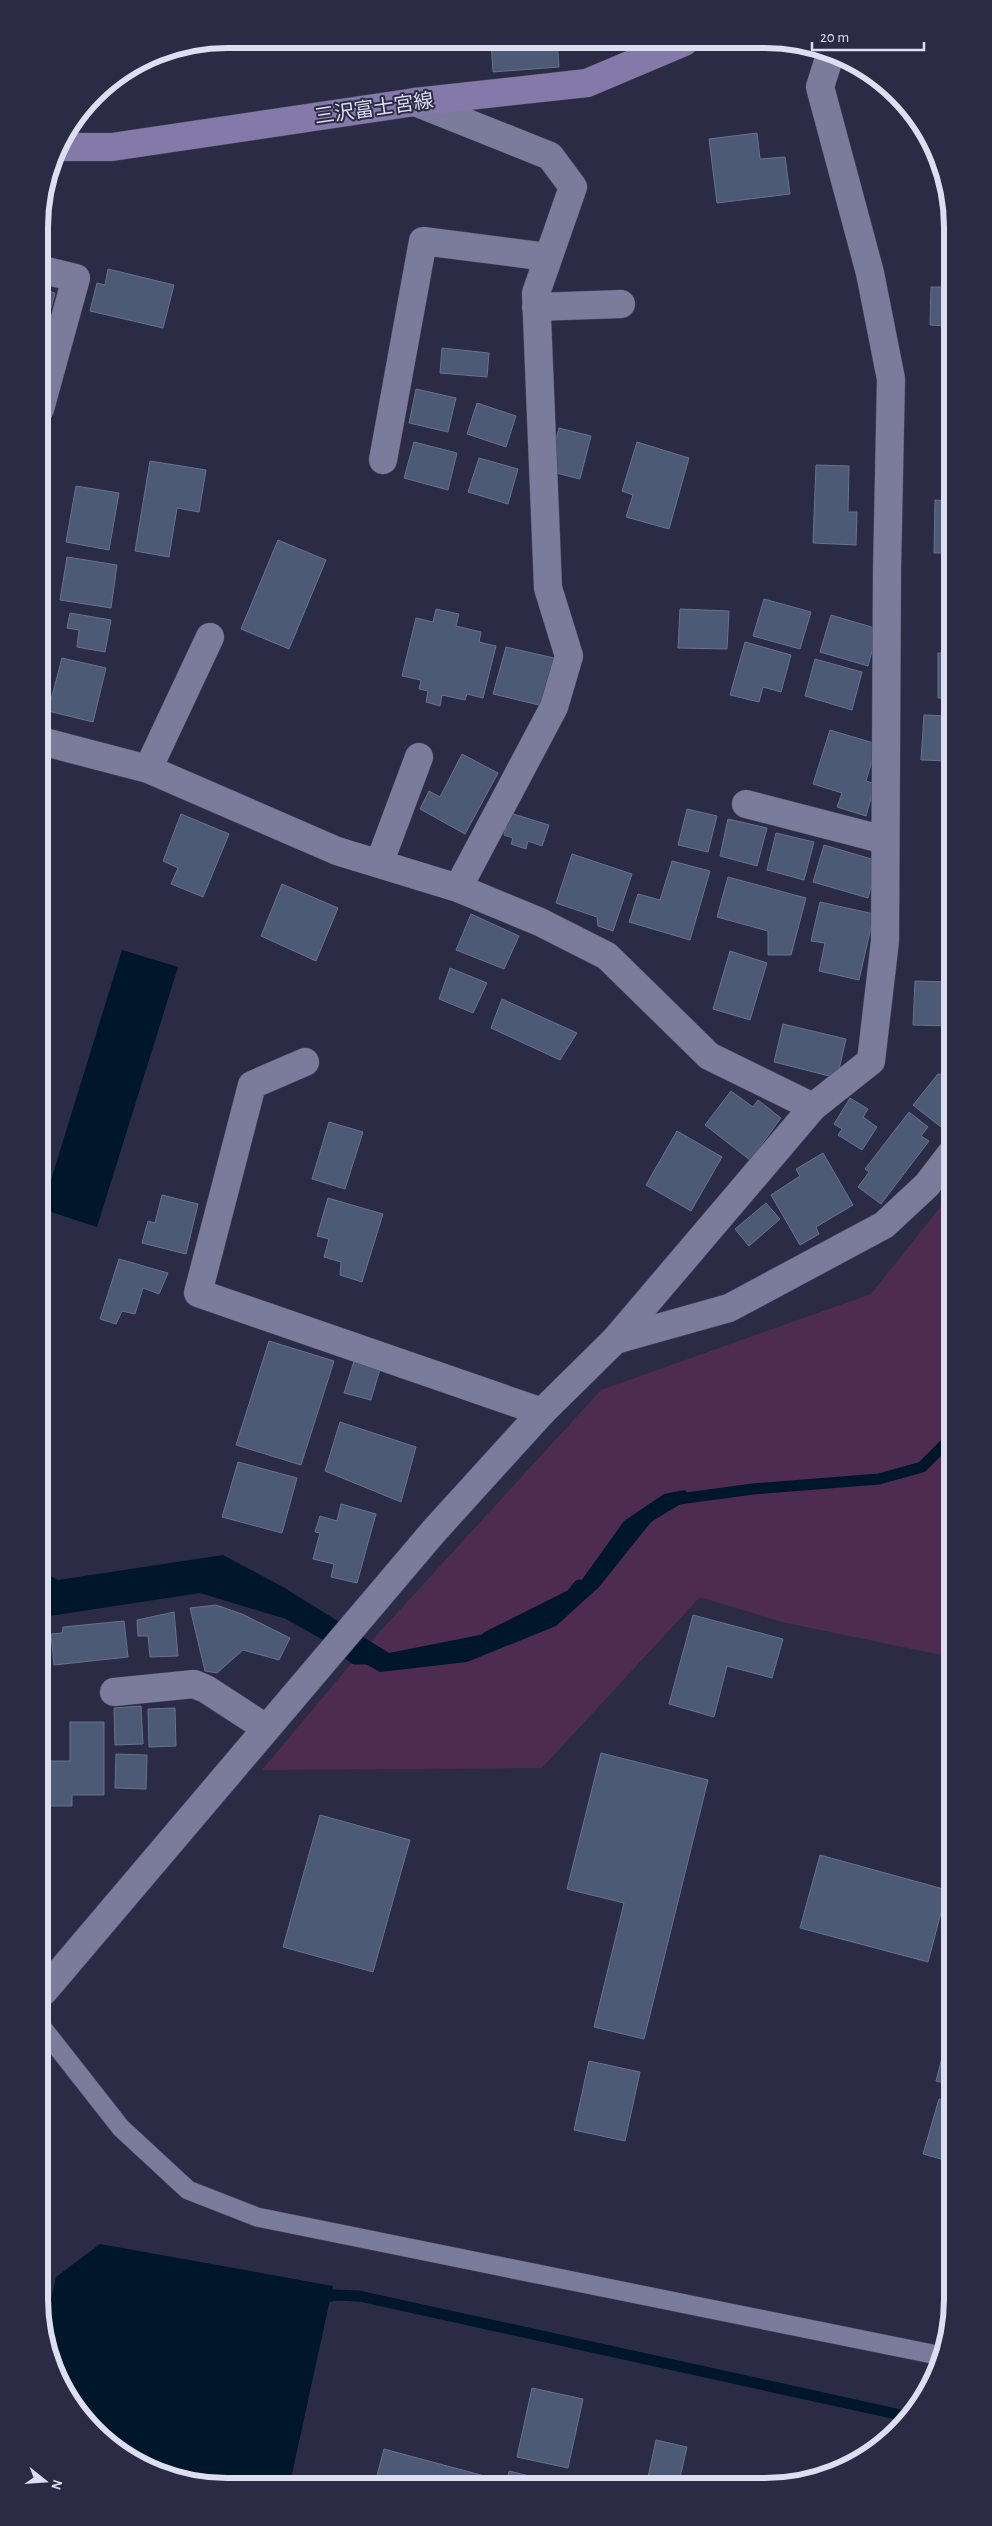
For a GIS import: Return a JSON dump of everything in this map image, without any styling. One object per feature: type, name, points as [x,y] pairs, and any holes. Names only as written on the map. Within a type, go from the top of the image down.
[{"type":"main road","name":"三沢富士宮線","points":[[67,147],[112,147],[415,102],[587,83],[670,48]]},
{"type":"street","points":[[48,1985],[434,1531],[542,1412],[615,1340],[813,1107],[872,1061],[885,941],[892,379],[870,274],[820,86],[829,59]]},
{"type":"street","points":[[415,102],[550,156],[573,187],[536,293],[548,588],[569,656],[554,707],[458,888]]},
{"type":"street","points":[[383,460],[422,241],[548,257]]},
{"type":"street","points":[[48,271],[76,278],[48,380]]},
{"type":"street","points":[[536,307],[621,304]]},
{"type":"street","points":[[148,769],[210,637]]},
{"type":"street","points":[[48,743],[148,769],[336,851],[458,888],[540,922],[607,956],[709,1056],[813,1107]]},
{"type":"street","points":[[380,864],[419,756]]},
{"type":"street","points":[[746,804],[885,840]]},
{"type":"street","points":[[304,1062],[252,1085],[198,1292],[542,1412]]},
{"type":"street","points":[[615,1340],[729,1308],[884,1225],[927,1185],[944,1163]]},
{"type":"street","points":[[114,1692],[194,1684],[206,1688],[266,1728]]},
{"type":"lane","points":[[48,2035],[121,2128],[188,2190],[257,2217],[936,2355]]},
{"type":"shaded area","points":[[944,1203],[944,1656],[782,1622],[700,1597],[542,1768],[262,1770],[355,1659],[601,1390],[871,1294]]},
{"type":"water","points":[[122,950],[178,967],[97,1227],[48,1211],[48,1190]]},
{"type":"water","points":[[685,1490],[692,1497],[651,1522],[599,1587],[556,1626],[467,1662],[380,1672],[286,1619],[200,1593],[48,1616],[48,1575],[58,1580],[223,1555],[283,1587],[389,1653],[500,1631],[571,1595],[624,1521],[664,1494]]},
{"type":"water","points":[[100,2244],[333,2286],[291,2478],[215,2478],[192,2475],[158,2465],[127,2448],[109,2434],[78,2399],[57,2357],[48,2313],[56,2277]]},
{"type":"building","points":[[492,48],[558,48],[559,67],[493,72]]},
{"type":"building","points":[[757,133],[760,159],[785,157],[790,194],[717,203],[709,139]]},
{"type":"building","points":[[50,200],[53,201],[48,215]]},
{"type":"building","points":[[108,269],[174,285],[163,328],[90,311],[97,283],[105,285]]},
{"type":"building","points":[[931,287],[944,287],[944,326],[930,325]]},
{"type":"building","points":[[48,291],[55,293],[48,319]]},
{"type":"building","points":[[442,348],[489,353],[487,377],[440,373]]},
{"type":"building","points":[[416,389],[456,398],[448,432],[409,423]]},
{"type":"building","points":[[477,403],[516,416],[506,447],[467,434]]},
{"type":"building","points":[[559,428],[591,436],[580,479],[548,471]]},
{"type":"building","points":[[414,442],[457,453],[448,490],[404,478]]},
{"type":"building","points":[[637,442],[689,458],[669,529],[626,517],[633,495],[622,491]]},
{"type":"building","points":[[479,458],[518,469],[508,504],[468,492]]},
{"type":"building","points":[[150,461],[206,470],[199,512],[177,508],[169,557],[135,551]]},
{"type":"building","points":[[816,465],[849,466],[848,512],[857,512],[856,545],[813,543]]},
{"type":"building","points":[[76,486],[119,493],[109,550],[66,542]]},
{"type":"building","points":[[935,500],[944,501],[944,553],[934,553]]},
{"type":"building","points":[[278,540],[326,560],[289,649],[241,629]]},
{"type":"building","points":[[67,557],[117,565],[111,608],[60,600]]},
{"type":"building","points":[[764,599],[811,612],[800,649],[753,636]]},
{"type":"building","points":[[436,609],[459,614],[456,626],[481,632],[479,642],[496,646],[483,698],[467,694],[465,700],[442,695],[440,706],[426,702],[428,691],[419,689],[421,680],[402,676],[416,618],[433,622]]},
{"type":"building","points":[[680,609],[729,611],[727,649],[678,648]]},
{"type":"building","points":[[70,613],[111,620],[105,652],[77,647],[79,630],[67,628]]},
{"type":"building","points":[[831,615],[878,629],[868,666],[820,652]]},
{"type":"building","points":[[745,642],[791,655],[781,692],[763,687],[759,702],[730,695]]},
{"type":"building","points":[[506,647],[554,658],[543,706],[493,694]]},
{"type":"building","points":[[938,653],[944,653],[944,698],[938,698]]},
{"type":"building","points":[[62,658],[106,668],[93,722],[48,711]]},
{"type":"building","points":[[815,659],[862,672],[852,710],[805,696]]},
{"type":"building","points":[[924,715],[944,716],[944,761],[921,760]]},
{"type":"building","points":[[830,730],[877,744],[866,781],[875,784],[866,816],[837,807],[842,793],[813,784]]},
{"type":"building","points":[[462,754],[498,773],[465,834],[420,809],[429,791],[440,797]]},
{"type":"building","points":[[687,809],[717,816],[708,852],[678,845]]},
{"type":"building","points":[[510,813],[549,825],[542,846],[528,841],[526,849],[511,844],[513,838],[504,835]]},
{"type":"building","points":[[181,814],[229,834],[203,897],[171,884],[178,868],[163,861]]},
{"type":"building","points":[[728,819],[767,828],[757,866],[720,856]]},
{"type":"building","points":[[776,833],[814,842],[804,880],[767,870]]},
{"type":"building","points":[[824,845],[878,861],[868,898],[813,882]]},
{"type":"building","points":[[572,854],[632,874],[613,931],[598,926],[597,917],[556,903]]},
{"type":"building","points":[[672,861],[710,871],[690,940],[629,922],[638,894],[660,900]]},
{"type":"building","points":[[728,877],[806,898],[791,955],[768,955],[768,931],[717,917]]},
{"type":"building","points":[[282,884],[338,908],[316,961],[261,936]]},
{"type":"building","points":[[820,902],[874,914],[859,980],[819,971],[825,943],[811,941]]},
{"type":"building","points":[[471,914],[519,936],[504,969],[456,950]]},
{"type":"building","points":[[730,951],[767,963],[750,1020],[713,1009]]},
{"type":"building","points":[[450,968],[487,983],[473,1013],[439,999]]},
{"type":"building","points":[[915,981],[944,982],[944,1026],[913,1025]]},
{"type":"building","points":[[502,999],[577,1033],[560,1060],[491,1028]]},
{"type":"building","points":[[783,1024],[846,1039],[837,1078],[774,1062]]},
{"type":"building","points":[[938,1074],[944,1075],[944,1129],[913,1105]]},
{"type":"building","points":[[731,1091],[753,1107],[758,1100],[781,1118],[750,1160],[705,1125]]},
{"type":"building","points":[[850,1098],[868,1109],[863,1117],[877,1127],[862,1150],[838,1135],[842,1129],[834,1124]]},
{"type":"building","points":[[909,1112],[928,1127],[921,1136],[929,1141],[881,1204],[858,1187],[869,1172],[865,1169]]},
{"type":"building","points":[[329,1122],[363,1132],[345,1189],[312,1179]]},
{"type":"building","points":[[677,1131],[722,1157],[691,1211],[646,1185]]},
{"type":"building","points":[[823,1153],[853,1205],[816,1227],[819,1234],[800,1245],[771,1195],[800,1176],[796,1169]]},
{"type":"building","points":[[162,1195],[198,1204],[186,1254],[142,1243],[148,1221],[155,1223]]},
{"type":"building","points":[[328,1198],[383,1214],[362,1282],[340,1275],[341,1262],[324,1257],[329,1239],[317,1236]]},
{"type":"building","points":[[766,1203],[780,1219],[749,1246],[735,1229]]},
{"type":"building","points":[[119,1259],[168,1273],[159,1294],[143,1288],[135,1314],[122,1311],[116,1324],[100,1319]]},
{"type":"building","points":[[269,1341],[334,1361],[301,1465],[236,1445]]},
{"type":"building","points":[[354,1361],[380,1369],[371,1400],[344,1393]]},
{"type":"building","points":[[340,1422],[416,1447],[401,1502],[325,1471]]},
{"type":"building","points":[[238,1462],[297,1478],[282,1533],[222,1517]]},
{"type":"building","points":[[341,1504],[376,1514],[357,1583],[331,1577],[334,1564],[313,1559],[320,1533],[315,1532],[320,1516],[337,1521]]},
{"type":"building","points":[[216,1605],[242,1614],[290,1638],[279,1660],[243,1650],[217,1673],[205,1671],[190,1608]]},
{"type":"building","points":[[174,1612],[178,1656],[150,1657],[148,1636],[138,1636],[137,1620]]},
{"type":"building","points":[[693,1615],[783,1639],[772,1678],[727,1666],[714,1717],[669,1704]]},
{"type":"building","points":[[124,1621],[128,1657],[54,1665],[51,1634],[62,1633],[63,1627]]},
{"type":"building","points":[[141,1706],[143,1744],[115,1745],[114,1708]]},
{"type":"building","points":[[175,1708],[176,1746],[149,1747],[148,1709]]},
{"type":"building","points":[[70,1722],[104,1722],[104,1795],[72,1795],[72,1806],[48,1806],[48,1761],[70,1761]]},
{"type":"building","points":[[601,1753],[708,1780],[644,2039],[594,2027],[624,1903],[567,1889]]},
{"type":"building","points":[[116,1754],[147,1755],[146,1789],[115,1788]]},
{"type":"building","points":[[320,1815],[410,1840],[373,1972],[283,1947]]},
{"type":"building","points":[[820,1855],[944,1889],[944,1901],[928,1962],[800,1928]]},
{"type":"building","points":[[944,2050],[944,2083],[936,2081]]},
{"type":"building","points":[[589,2061],[640,2072],[625,2141],[574,2130]]},
{"type":"building","points":[[939,2099],[944,2100],[944,2160],[923,2154]]},
{"type":"building","points":[[532,2388],[583,2399],[568,2468],[517,2457]]},
{"type":"building","points":[[656,2440],[687,2447],[680,2478],[648,2478]]},
{"type":"building","points":[[384,2449],[492,2478],[376,2478]]},
{"type":"building","points":[[509,2471],[537,2478],[508,2478]]},
{"type":"waterway","points":[[679,1499],[753,1489],[879,1479],[922,1467],[944,1445]]},
{"type":"waterway","points":[[487,1637],[571,1595],[579,1585]]},
{"type":"waterway","points":[[339,1647],[355,1659],[372,1659]]},
{"type":"waterway","points":[[320,2304],[321,2299],[334,2295],[359,2296],[901,2415]]}]
